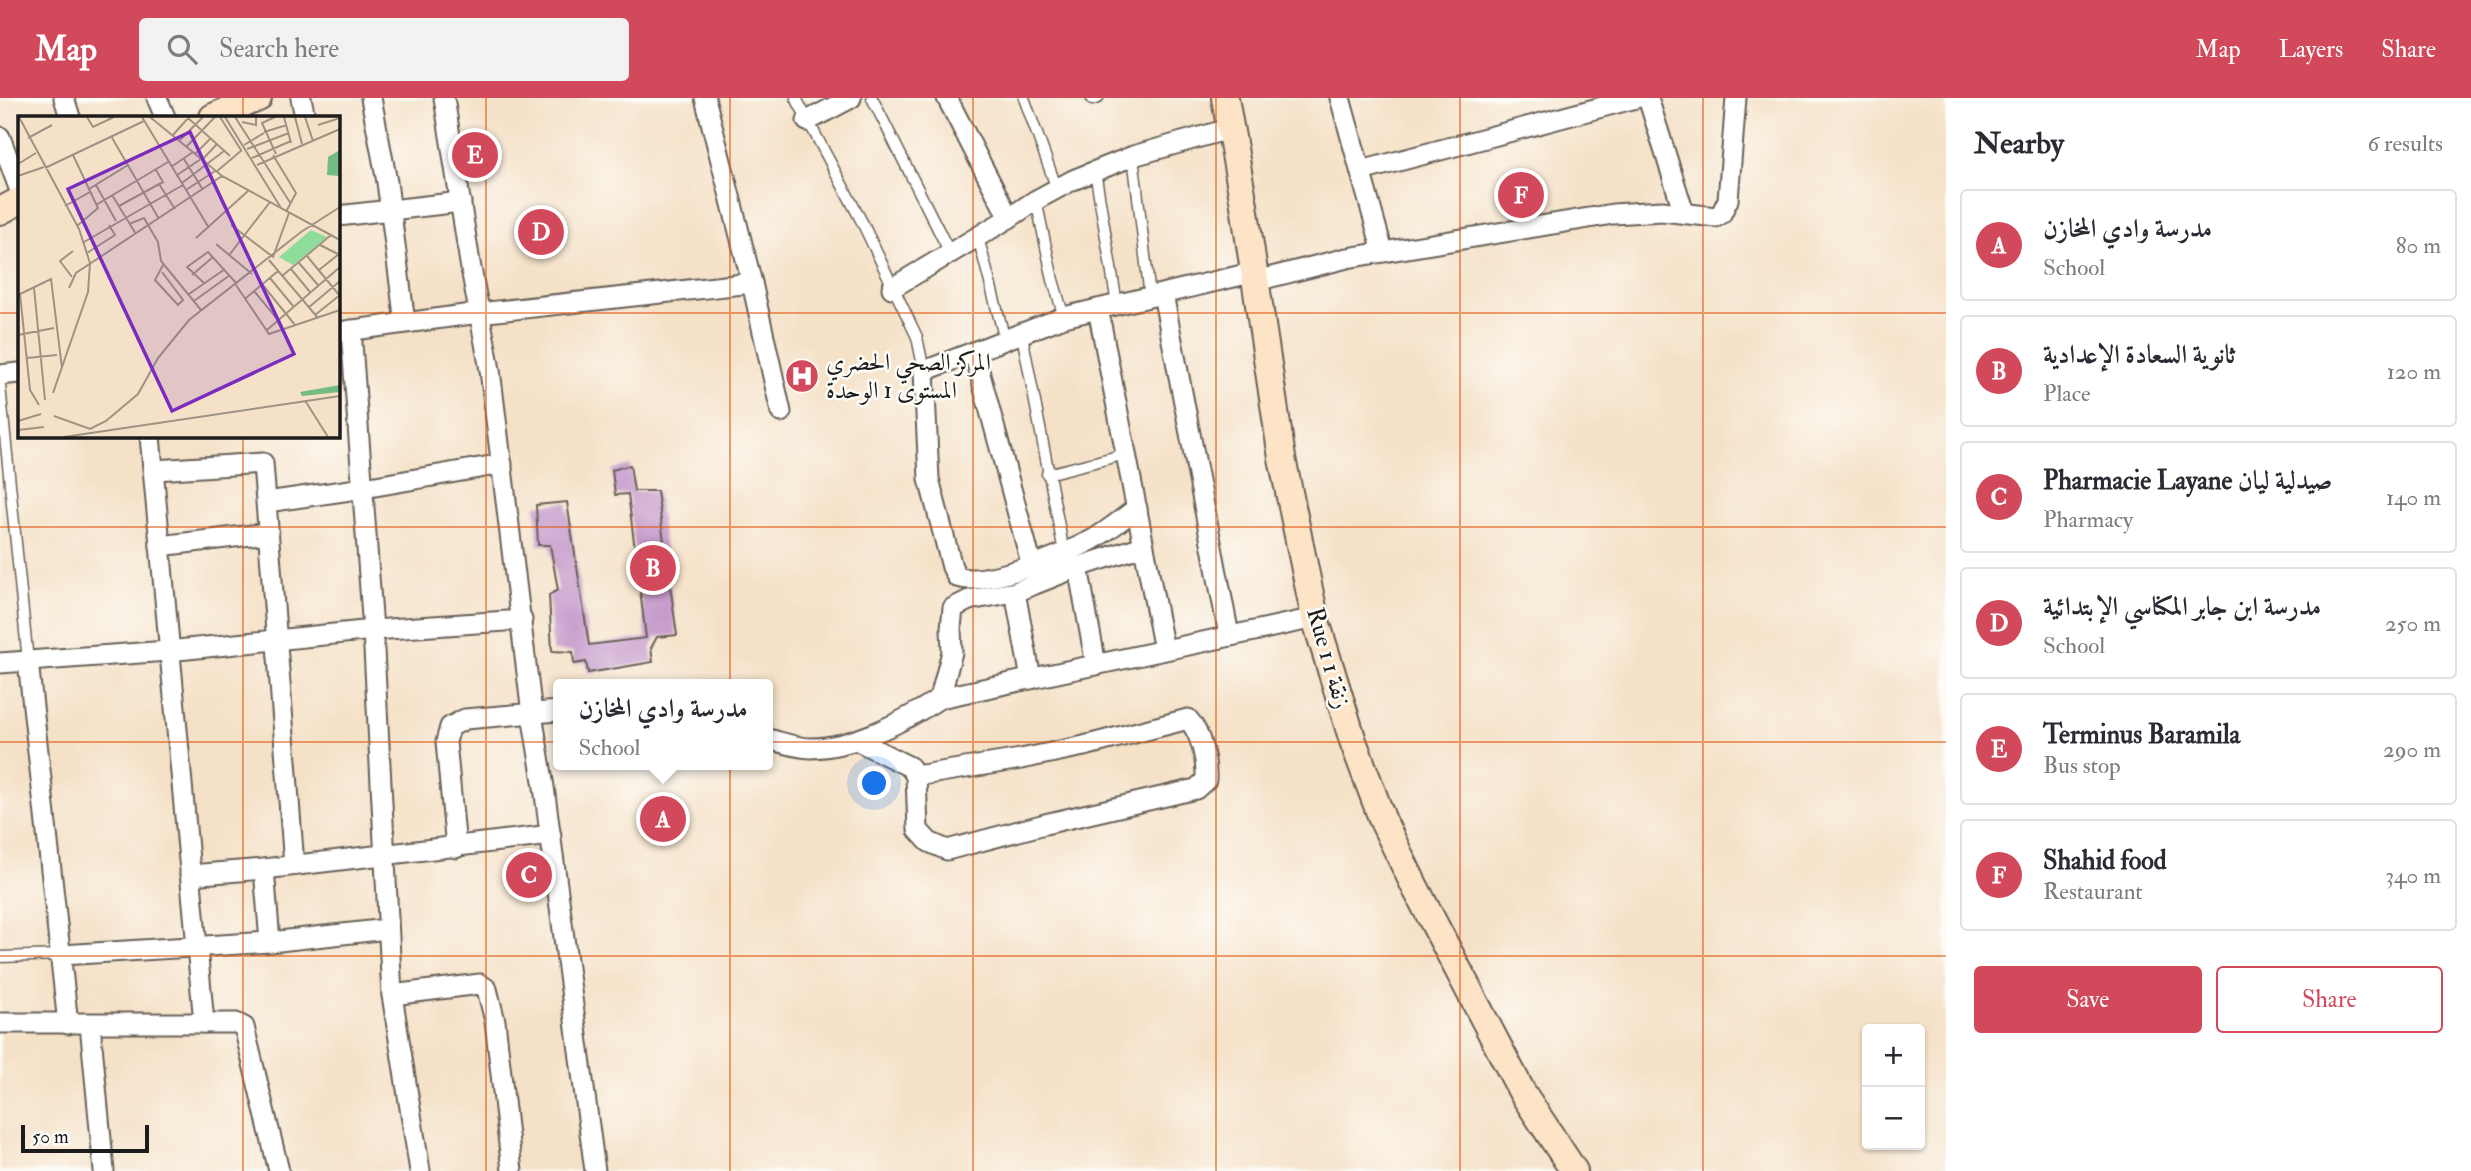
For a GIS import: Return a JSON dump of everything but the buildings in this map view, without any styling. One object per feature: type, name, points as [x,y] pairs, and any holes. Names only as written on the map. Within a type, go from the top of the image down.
[{"type":"street","points":[[64,98],[70,116]]},
{"type":"street","points":[[157,98],[165,116]]},
{"type":"street","points":[[302,98],[304,116]]},
{"type":"street","points":[[371,98],[391,211],[405,323]]},
{"type":"street","points":[[444,98],[490,370],[532,715],[551,835],[595,1171]]},
{"type":"street","points":[[705,98],[752,283],[781,412]]},
{"type":"street","points":[[807,121],[851,98]]},
{"type":"street","name":"Rue 1 زنقة 1","points":[[1225,98],[1232,128],[1282,458],[1315,618],[1353,741],[1382,821],[1522,1092],[1574,1171]]},
{"type":"street","points":[[1340,98],[1383,252]]},
{"type":"street","points":[[1360,171],[1636,98]]},
{"type":"street","points":[[1648,98],[1684,213]]},
{"type":"street","points":[[1137,508],[1094,539],[1032,566],[968,581],[957,577],[929,478],[924,371],[1064,317],[1156,295],[1347,258],[1613,214],[1684,213],[1716,217],[1726,208],[1736,98]]},
{"type":"street","points":[[951,101],[1009,218]]},
{"type":"street","points":[[892,288],[1036,200],[1095,171],[1133,156],[1232,128]]},
{"type":"street","points":[[0,137],[15,202]]},
{"type":"street","points":[[340,216],[461,202]]},
{"type":"street","points":[[420,1171],[393,995],[364,488],[344,331],[479,313],[752,283]]},
{"type":"street","points":[[1156,295],[1230,635]]},
{"type":"street","points":[[1108,307],[1126,454],[1164,650]]},
{"type":"street","points":[[974,352],[1032,566]]},
{"type":"street","points":[[0,375],[18,373]]},
{"type":"street","points":[[150,438],[204,1023]]},
{"type":"street","points":[[155,470],[263,463],[294,865]]},
{"type":"street","points":[[267,502],[502,464]]},
{"type":"street","points":[[160,546],[268,533]]},
{"type":"street","points":[[940,698],[952,652],[953,608],[969,600],[1015,592],[1078,566],[1143,546]]},
{"type":"street","points":[[1078,566],[1096,666]]},
{"type":"street","points":[[1015,592],[1031,679]]},
{"type":"street","points":[[773,740],[807,748],[828,747],[856,740],[922,710],[940,698],[1315,618]]},
{"type":"street","points":[[0,663],[522,620]]},
{"type":"street","points":[[29,661],[68,1024]]},
{"type":"street","points":[[456,848],[446,742],[450,727],[465,719],[553,712]]},
{"type":"street","points":[[856,740],[910,767],[916,776],[918,830],[929,842],[947,850],[1196,789],[1206,780],[1207,768],[1195,727],[1188,719],[1059,752],[916,776]]},
{"type":"street","points":[[191,875],[456,848],[551,835]]},
{"type":"street","points":[[264,869],[270,942]]},
{"type":"street","points":[[62,955],[196,948],[388,929]]},
{"type":"street","points":[[393,995],[480,985],[487,989],[495,1021],[512,1171]]},
{"type":"street","points":[[0,1023],[236,1023],[244,1027],[279,1171]]},
{"type":"street","points":[[90,1024],[104,1171]]},
{"type":"lane","points":[[796,98],[862,222],[917,337],[924,371]]},
{"type":"lane","points":[[872,98],[950,253]]},
{"type":"lane","points":[[1024,98],[1057,189]]},
{"type":"lane","points":[[1133,156],[1156,295]]},
{"type":"lane","points":[[1095,171],[1108,307]]},
{"type":"lane","points":[[1036,200],[1064,317]]},
{"type":"lane","points":[[978,237],[1014,337],[1064,552]]},
{"type":"lane","points":[[0,386],[29,661]]},
{"type":"lane","points":[[1047,474],[1126,454]]},
{"type":"lane","points":[[0,957],[62,955]]},
{"type":"place","name":"Terminus Baramila","points":[[475,155]]},
{"type":"place","name":"Shahid food","points":[[1521,195]]},
{"type":"place","name":"مدرسة ابن جابر المكناسي الإبتدائية","points":[[541,232]]},
{"type":"place","name":"المركز الصحي الحضري المستوى 1 الوحدة","points":[[802,376]]},
{"type":"place","name":"ثانوية السعادة الإعدادية","points":[[653,568]]},
{"type":"place","name":"مدرسة وادي المخازن","points":[[663,819]]},
{"type":"place","name":"Pharmacie Layane صيدلية ليان","points":[[529,875]]}]
